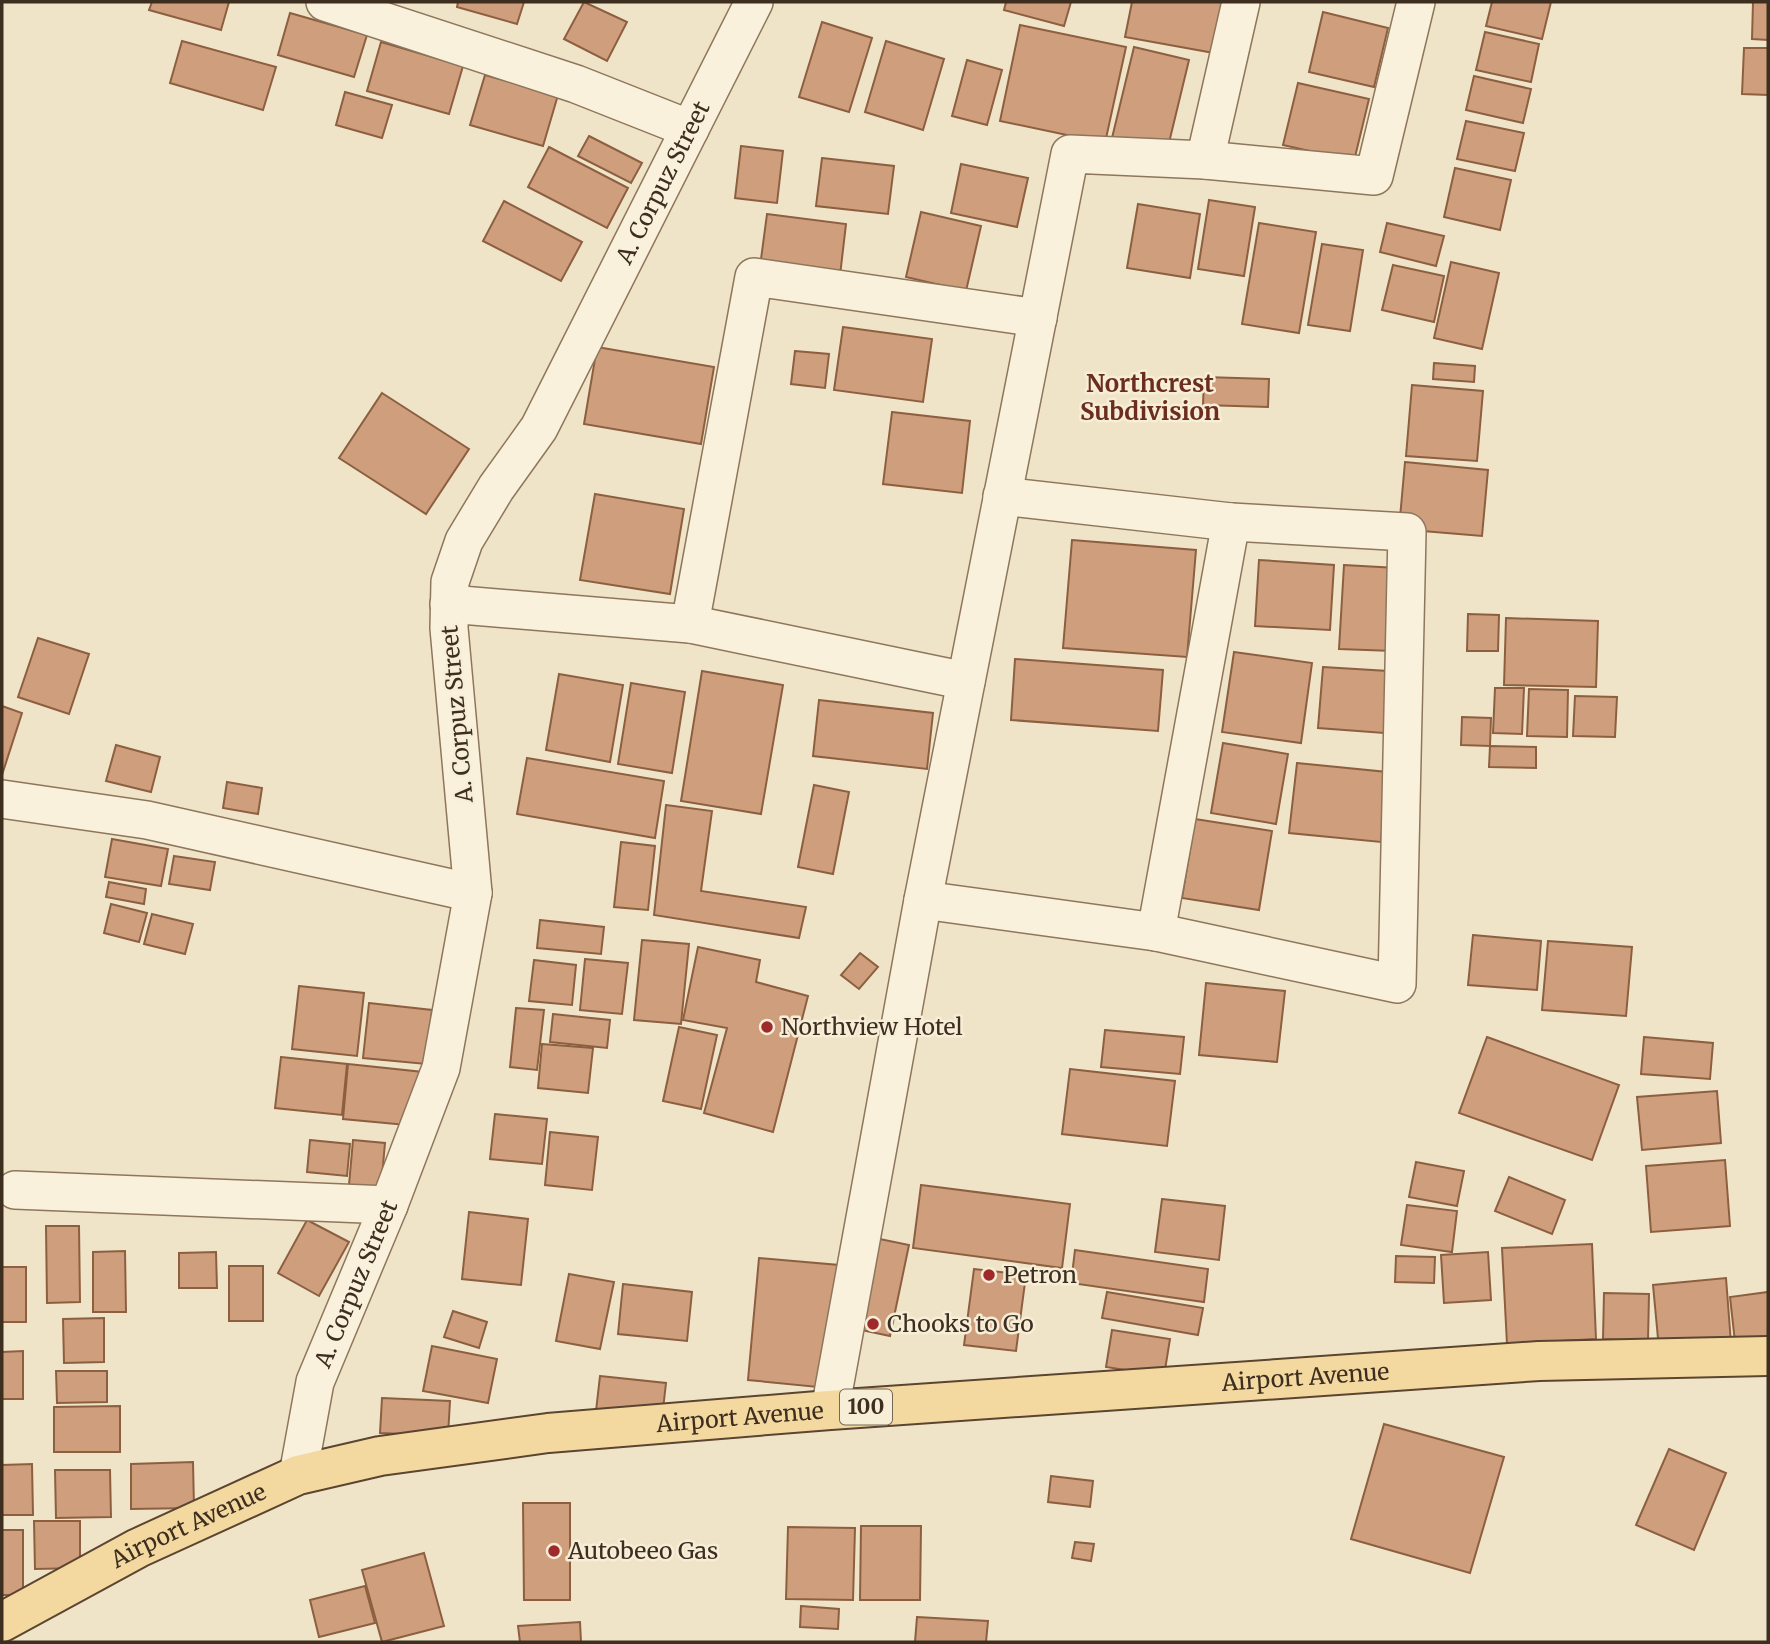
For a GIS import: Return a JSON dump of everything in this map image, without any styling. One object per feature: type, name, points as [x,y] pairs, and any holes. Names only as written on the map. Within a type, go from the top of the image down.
[{"type":"main road","name":"Airport Avenue","points":[[2,1622],[138,1548],[298,1475],[380,1456],[548,1433],[830,1410],[1539,1360],[1768,1356]]},
{"type":"street","points":[[325,2],[576,84],[690,129]]},
{"type":"street","name":"A. Corpuz Street","points":[[298,1475],[315,1382],[389,1205],[441,1069],[473,893],[449,628],[450,582],[464,541],[496,488],[539,428],[754,2]]},
{"type":"street","points":[[1205,160],[1241,2]]},
{"type":"street","points":[[830,1410],[923,900],[1070,154],[1205,160],[1374,176],[1416,2]]},
{"type":"street","points":[[690,624],[754,277],[1038,318]]},
{"type":"street","points":[[923,900],[1156,932],[1397,984],[1407,531],[1231,522],[1003,496]]},
{"type":"street","points":[[1156,932],[1231,522]]},
{"type":"street","points":[[449,604],[690,624],[966,681]]},
{"type":"street","points":[[2,799],[148,820],[473,893]]},
{"type":"street","points":[[15,1190],[389,1205]]},
{"type":"building","points":[[152,2],[229,2],[221,30],[149,10]]},
{"type":"building","points":[[458,2],[524,2],[517,24],[457,7]]},
{"type":"building","points":[[584,2],[627,22],[607,61],[564,39]]},
{"type":"building","points":[[1006,2],[1071,2],[1064,26],[1004,10]]},
{"type":"building","points":[[1132,2],[1224,2],[1214,53],[1125,37]]},
{"type":"building","points":[[1492,2],[1551,2],[1542,39],[1486,26]]},
{"type":"building","points":[[1753,2],[1768,2],[1768,40],[1752,39]]},
{"type":"building","points":[[1323,12],[1388,28],[1374,87],[1309,72]]},
{"type":"building","points":[[290,13],[367,35],[354,77],[278,55]]},
{"type":"building","points":[[822,22],[872,38],[849,112],[799,97]]},
{"type":"building","points":[[1020,25],[1126,47],[1105,143],[1000,121]]},
{"type":"building","points":[[1485,32],[1539,44],[1531,82],[1476,70]]},
{"type":"building","points":[[182,41],[276,67],[263,110],[170,83]]},
{"type":"building","points":[[886,41],[944,59],[923,130],[865,112]]},
{"type":"building","points":[[381,42],[463,66],[449,114],[367,91]]},
{"type":"building","points":[[1134,47],[1189,60],[1167,151],[1112,138]]},
{"type":"building","points":[[1744,48],[1768,48],[1768,95],[1742,94]]},
{"type":"building","points":[[967,60],[1002,70],[987,125],[952,116]]},
{"type":"building","points":[[485,75],[558,95],[543,146],[470,125]]},
{"type":"building","points":[[1474,76],[1531,89],[1523,123],[1466,110]]},
{"type":"building","points":[[1298,83],[1369,99],[1354,161],[1283,145]]},
{"type":"building","points":[[345,92],[392,105],[382,138],[336,125]]},
{"type":"building","points":[[1466,121],[1524,133],[1515,171],[1457,159]]},
{"type":"building","points":[[589,136],[642,163],[631,183],[578,156]]},
{"type":"building","points":[[741,146],[783,151],[777,203],[735,198]]},
{"type":"building","points":[[549,147],[628,188],[607,228],[528,187]]},
{"type":"building","points":[[822,158],[894,166],[888,214],[816,206]]},
{"type":"building","points":[[961,164],[1028,178],[1017,227],[951,213]]},
{"type":"building","points":[[1455,168],[1511,180],[1500,230],[1444,217]]},
{"type":"building","points":[[1209,200],[1255,207],[1244,276],[1198,269]]},
{"type":"building","points":[[504,201],[582,242],[561,281],[483,241]]},
{"type":"building","points":[[1138,204],[1200,214],[1190,278],[1127,268]]},
{"type":"building","points":[[921,212],[981,226],[966,291],[906,277]]},
{"type":"building","points":[[767,214],[846,224],[839,284],[759,274]]},
{"type":"building","points":[[1259,223],[1316,232],[1299,333],[1242,324]]},
{"type":"building","points":[[1387,223],[1444,236],[1436,266],[1380,252]]},
{"type":"building","points":[[1322,244],[1363,250],[1350,331],[1308,325]]},
{"type":"building","points":[[1451,262],[1499,273],[1482,349],[1434,338]]},
{"type":"building","points":[[1393,265],[1444,276],[1434,322],[1382,310]]},
{"type":"building","points":[[843,327],[932,339],[923,402],[834,390]]},
{"type":"building","points":[[597,347],[714,367],[701,444],[584,424]]},
{"type":"building","points":[[795,351],[829,354],[825,388],[791,384]]},
{"type":"building","points":[[1434,363],[1475,366],[1474,382],[1433,379]]},
{"type":"building","points":[[1204,377],[1269,379],[1268,407],[1203,405]]},
{"type":"building","points":[[1412,385],[1483,391],[1477,461],[1406,456]]},
{"type":"building","points":[[382,393],[469,449],[426,514],[339,458]]},
{"type":"building","points":[[892,412],[970,421],[962,493],[883,484]]},
{"type":"building","points":[[1405,462],[1488,470],[1482,536],[1399,529]]},
{"type":"building","points":[[595,494],[684,509],[670,594],[580,580]]},
{"type":"building","points":[[1072,540],[1196,550],[1187,657],[1063,648]]},
{"type":"building","points":[[1259,560],[1334,565],[1330,630],[1255,626]]},
{"type":"building","points":[[1344,565],[1397,568],[1393,651],[1339,649]]},
{"type":"building","points":[[1468,614],[1499,615],[1498,651],[1467,651]]},
{"type":"building","points":[[1506,618],[1598,621],[1596,687],[1504,685]]},
{"type":"building","points":[[38,638],[89,654],[69,714],[18,697]]},
{"type":"building","points":[[1234,652],[1312,663],[1301,743],[1222,732]]},
{"type":"building","points":[[1015,659],[1163,670],[1158,731],[1011,720]]},
{"type":"building","points":[[1323,667],[1388,671],[1384,733],[1318,728]]},
{"type":"building","points":[[702,671],[783,685],[761,814],[681,801]]},
{"type":"building","points":[[559,674],[623,685],[610,762],[546,750]]},
{"type":"building","points":[[631,683],[685,692],[672,773],[618,764]]},
{"type":"building","points":[[1495,688],[1524,688],[1522,734],[1493,733]]},
{"type":"building","points":[[1529,689],[1568,690],[1567,737],[1527,736]]},
{"type":"building","points":[[1575,696],[1617,697],[1615,737],[1573,736]]},
{"type":"building","points":[[819,700],[933,713],[927,769],[813,756]]},
{"type":"building","points":[[2,706],[22,713],[2,775]]},
{"type":"building","points":[[1462,717],[1491,718],[1490,746],[1461,745]]},
{"type":"building","points":[[1223,743],[1288,754],[1276,824],[1211,813]]},
{"type":"building","points":[[116,745],[160,757],[151,792],[106,781]]},
{"type":"building","points":[[1490,746],[1536,747],[1536,768],[1489,767]]},
{"type":"building","points":[[527,758],[664,781],[655,838],[517,814]]},
{"type":"building","points":[[1297,763],[1387,772],[1381,842],[1289,833]]},
{"type":"building","points":[[227,782],[262,788],[258,814],[223,808]]},
{"type":"building","points":[[814,785],[849,792],[833,874],[798,867]]},
{"type":"building","points":[[666,805],[712,811],[701,891],[806,907],[799,938],[654,915]]},
{"type":"building","points":[[1195,819],[1272,831],[1259,910],[1182,898]]},
{"type":"building","points":[[112,839],[168,849],[161,886],[105,877]]},
{"type":"building","points":[[621,842],[655,846],[648,910],[614,907]]},
{"type":"building","points":[[174,856],[215,862],[210,890],[169,884]]},
{"type":"building","points":[[109,882],[146,889],[144,904],[106,897]]},
{"type":"building","points":[[111,904],[147,913],[139,942],[104,933]]},
{"type":"building","points":[[152,914],[193,924],[185,954],[144,944]]},
{"type":"building","points":[[540,920],[604,927],[601,954],[537,948]]},
{"type":"building","points":[[1473,935],[1541,941],[1537,990],[1468,985]]},
{"type":"building","points":[[642,940],[689,944],[681,1024],[634,1020]]},
{"type":"building","points":[[1548,941],[1632,947],[1626,1016],[1542,1010]]},
{"type":"building","points":[[698,947],[760,960],[756,982],[808,996],[773,1132],[704,1113],[727,1028],[683,1020]]},
{"type":"building","points":[[860,953],[878,967],[859,989],[841,975]]},
{"type":"building","points":[[585,959],[628,963],[622,1014],[580,1010]]},
{"type":"building","points":[[534,960],[576,965],[572,1005],[529,1001]]},
{"type":"building","points":[[1206,983],[1285,991],[1277,1062],[1199,1055]]},
{"type":"building","points":[[299,986],[364,993],[357,1056],[292,1049]]},
{"type":"building","points":[[369,1003],[432,1010],[426,1064],[363,1058]]},
{"type":"building","points":[[516,1008],[544,1010],[537,1070],[510,1067]]},
{"type":"building","points":[[553,1014],[610,1020],[607,1048],[550,1042]]},
{"type":"building","points":[[679,1027],[717,1035],[701,1109],[663,1101]]},
{"type":"building","points":[[1105,1030],[1184,1037],[1180,1074],[1101,1067]]},
{"type":"building","points":[[1487,1037],[1619,1085],[1592,1160],[1459,1113]]},
{"type":"building","points":[[1644,1037],[1713,1043],[1710,1079],[1641,1074]]},
{"type":"building","points":[[542,1044],[593,1048],[588,1093],[538,1088]]},
{"type":"building","points":[[281,1057],[347,1064],[342,1115],[275,1108]]},
{"type":"building","points":[[348,1064],[423,1072],[417,1126],[343,1119]]},
{"type":"building","points":[[1070,1069],[1175,1081],[1167,1146],[1062,1134]]},
{"type":"building","points":[[1717,1091],[1721,1143],[1642,1150],[1637,1097]]},
{"type":"building","points":[[495,1114],[547,1119],[542,1164],[490,1159]]},
{"type":"building","points":[[550,1132],[598,1137],[592,1190],[545,1185]]},
{"type":"building","points":[[310,1140],[350,1144],[347,1176],[307,1172]]},
{"type":"building","points":[[353,1140],[385,1143],[381,1188],[349,1185]]},
{"type":"building","points":[[1725,1160],[1730,1226],[1651,1232],[1646,1166]]},
{"type":"building","points":[[1416,1162],[1464,1171],[1457,1206],[1409,1197]]},
{"type":"building","points":[[1509,1177],[1565,1200],[1552,1234],[1495,1211]]},
{"type":"building","points":[[921,1185],[1070,1204],[1062,1268],[913,1248]]},
{"type":"building","points":[[1162,1199],[1225,1206],[1219,1260],[1155,1252]]},
{"type":"building","points":[[1407,1205],[1457,1211],[1452,1252],[1401,1245]]},
{"type":"building","points":[[469,1212],[528,1219],[521,1285],[462,1279]]},
{"type":"building","points":[[307,1220],[349,1242],[319,1296],[278,1273]]},
{"type":"building","points":[[46,1226],[79,1226],[80,1302],[47,1303]]},
{"type":"building","points":[[870,1237],[909,1245],[890,1336],[852,1328]]},
{"type":"building","points":[[1592,1244],[1596,1339],[1507,1344],[1502,1248]]},
{"type":"building","points":[[1075,1250],[1208,1269],[1204,1302],[1071,1283]]},
{"type":"building","points":[[125,1251],[126,1312],[93,1312],[93,1252]]},
{"type":"building","points":[[216,1252],[217,1288],[179,1288],[179,1253]]},
{"type":"building","points":[[1488,1252],[1491,1300],[1444,1303],[1441,1255]]},
{"type":"building","points":[[1396,1256],[1435,1257],[1434,1283],[1395,1282]]},
{"type":"building","points":[[759,1258],[839,1265],[828,1388],[748,1380]]},
{"type":"building","points":[[229,1266],[263,1266],[263,1321],[229,1321]]},
{"type":"building","points":[[2,1267],[26,1267],[26,1322],[2,1322]]},
{"type":"building","points":[[974,1269],[1026,1275],[1016,1351],[964,1345]]},
{"type":"building","points":[[569,1274],[614,1282],[600,1349],[556,1341]]},
{"type":"building","points":[[1726,1278],[1731,1343],[1659,1349],[1653,1285]]},
{"type":"building","points":[[623,1284],[692,1292],[687,1341],[618,1334]]},
{"type":"building","points":[[1107,1292],[1203,1308],[1198,1335],[1102,1318]]},
{"type":"building","points":[[1768,1292],[1768,1338],[1735,1342],[1730,1297]]},
{"type":"building","points":[[1604,1293],[1649,1294],[1648,1341],[1603,1339]]},
{"type":"building","points":[[453,1311],[487,1322],[479,1348],[444,1337]]},
{"type":"building","points":[[104,1318],[104,1362],[64,1363],[63,1319]]},
{"type":"building","points":[[1112,1330],[1170,1339],[1164,1376],[1106,1367]]},
{"type":"building","points":[[432,1346],[497,1359],[488,1403],[423,1391]]},
{"type":"building","points":[[23,1351],[23,1399],[2,1399],[2,1352]]},
{"type":"building","points":[[56,1371],[107,1371],[107,1402],[57,1403]]},
{"type":"building","points":[[600,1376],[666,1383],[662,1418],[596,1411]]},
{"type":"building","points":[[382,1398],[450,1401],[448,1436],[380,1433]]},
{"type":"building","points":[[120,1406],[120,1452],[54,1452],[54,1407]]},
{"type":"building","points":[[1384,1424],[1504,1457],[1470,1573],[1351,1539]]},
{"type":"building","points":[[1669,1449],[1726,1473],[1694,1550],[1636,1525]]},
{"type":"building","points":[[193,1462],[194,1508],[131,1509],[131,1464]]},
{"type":"building","points":[[32,1464],[33,1515],[2,1515],[2,1465]]},
{"type":"building","points":[[55,1470],[110,1470],[111,1517],[56,1518]]},
{"type":"building","points":[[1051,1476],[1093,1481],[1090,1507],[1048,1502]]},
{"type":"building","points":[[523,1503],[570,1503],[570,1600],[524,1600]]},
{"type":"building","points":[[34,1521],[80,1521],[80,1568],[35,1569]]},
{"type":"building","points":[[861,1526],[921,1526],[920,1600],[860,1600]]},
{"type":"building","points":[[788,1527],[855,1528],[853,1600],[786,1599]]},
{"type":"building","points":[[2,1530],[23,1530],[23,1595],[2,1595]]},
{"type":"building","points":[[1075,1542],[1094,1544],[1091,1561],[1072,1558]]},
{"type":"building","points":[[424,1553],[444,1626],[382,1642],[362,1570]]},
{"type":"building","points":[[365,1586],[375,1623],[319,1637],[310,1600]]},
{"type":"building","points":[[801,1606],[839,1609],[838,1629],[800,1627]]},
{"type":"building","points":[[917,1617],[988,1621],[986,1642],[915,1642]]},
{"type":"building","points":[[580,1622],[581,1642],[520,1642],[518,1626]]},
{"type":"place","name":"Northview Hotel","points":[[767,1027]]},
{"type":"place","name":"Petron","points":[[989,1275]]},
{"type":"place","name":"Chooks to Go","points":[[873,1324]]},
{"type":"place","name":"Autobeeo Gas","points":[[554,1551]]},
{"type":"district","name":"Northcrest Subdivision","points":[[1150,398]]}]
